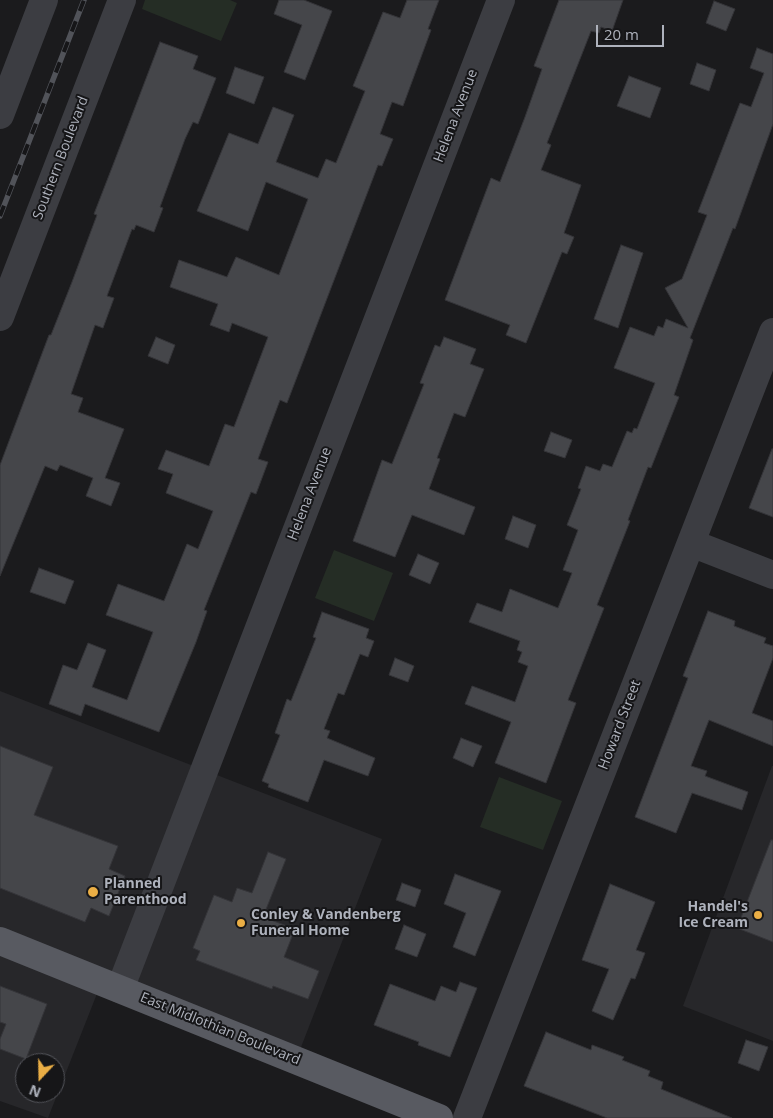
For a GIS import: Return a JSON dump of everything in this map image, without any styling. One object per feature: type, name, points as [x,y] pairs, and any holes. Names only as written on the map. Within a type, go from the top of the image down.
[{"type":"main road","name":"East Midlothian Boulevard","points":[[0,941],[439,1118]]},
{"type":"street","points":[[0,115],[44,0]]},
{"type":"street","name":"Southern Boulevard","points":[[0,316],[122,0]]},
{"type":"street","name":"Helena Avenue","points":[[120,989],[501,0]]},
{"type":"street","name":"Howard Street","points":[[467,1118],[773,332]]},
{"type":"street","points":[[691,543],[773,574]]},
{"type":"shaded area","points":[[145,0],[230,0],[237,3],[221,41],[142,9]]},
{"type":"shaded area","points":[[334,550],[393,573],[374,621],[315,598]]},
{"type":"shaded area","points":[[0,691],[382,839],[296,1060],[102,981],[65,1075],[65,1053],[15,1053],[15,1103],[54,1103],[48,1118],[0,1101]]},
{"type":"shaded area","points":[[773,766],[773,1041],[683,1006]]},
{"type":"shaded area","points":[[499,777],[562,801],[543,850],[480,827]]},
{"type":"building","points":[[279,0],[304,0],[332,11],[305,80],[284,72],[302,25],[274,14]]},
{"type":"building","points":[[407,0],[439,0],[428,29],[431,30],[403,106],[392,102],[380,134],[393,139],[382,166],[378,165],[287,403],[280,400],[258,459],[268,462],[256,494],[251,492],[204,610],[207,611],[196,642],[159,732],[85,704],[81,716],[49,704],[63,665],[77,670],[88,643],[106,650],[92,687],[127,700],[153,632],[106,615],[118,584],[164,601],[187,544],[198,549],[213,511],[166,493],[173,474],[158,469],[166,450],[209,466],[225,424],[234,427],[268,337],[232,323],[229,332],[210,325],[218,304],[170,287],[179,260],[227,277],[236,257],[279,275],[308,199],[266,182],[248,231],[197,211],[229,133],[258,144],[273,107],[294,115],[276,162],[318,178],[326,159],[336,163],[365,91],[353,86],[383,12],[400,18]]},
{"type":"building","points":[[559,0],[623,0],[612,31],[601,27],[599,33],[591,31],[547,143],[551,145],[541,170],[581,185],[564,233],[574,237],[567,254],[562,252],[526,343],[506,335],[510,325],[445,300],[491,178],[500,182],[525,117],[542,69],[534,66]]},
{"type":"building","points":[[714,1],[735,9],[726,31],[706,23]]},
{"type":"building","points":[[160,42],[198,56],[193,69],[216,78],[198,124],[193,122],[185,139],[160,207],[163,208],[154,232],[136,225],[134,230],[132,229],[107,296],[114,298],[103,328],[95,325],[71,394],[83,398],[78,412],[124,429],[105,478],[120,483],[111,506],[86,496],[93,478],[60,465],[57,471],[45,466],[0,576],[0,465],[49,335],[51,335],[72,282],[97,215],[94,214]]},
{"type":"building","points":[[757,48],[773,54],[773,124],[735,229],[733,228],[690,338],[693,340],[674,395],[679,397],[651,468],[648,467],[628,520],[630,521],[597,605],[604,608],[568,700],[576,703],[546,783],[495,763],[511,722],[465,704],[472,686],[515,702],[528,666],[518,662],[522,652],[517,650],[520,641],[469,622],[477,603],[502,612],[510,589],[558,608],[572,573],[563,570],[578,530],[567,525],[581,489],[578,488],[586,466],[600,471],[603,464],[612,467],[627,431],[632,433],[634,428],[637,429],[655,383],[614,368],[630,327],[654,336],[658,326],[663,328],[666,319],[688,328],[665,288],[682,279],[707,215],[698,212],[740,103],[751,107],[764,73],[750,68]]},
{"type":"building","points":[[697,63],[716,70],[709,91],[690,84]]},
{"type":"building","points":[[235,67],[264,77],[254,104],[226,93]]},
{"type":"building","points":[[629,76],[661,88],[650,118],[617,106]]},
{"type":"building","points":[[621,245],[643,253],[618,328],[594,319]]},
{"type":"building","points":[[156,337],[175,345],[168,364],[148,356]]},
{"type":"building","points":[[444,337],[476,349],[470,364],[484,369],[465,417],[454,413],[437,458],[440,459],[429,489],[475,507],[464,535],[412,515],[395,557],[353,541],[382,460],[392,464],[424,384],[420,383],[435,345],[440,347]]},
{"type":"building","points":[[551,432],[572,440],[565,458],[544,451]]},
{"type":"building","points":[[773,449],[773,517],[749,508]]},
{"type":"building","points":[[513,516],[536,525],[528,548],[505,539]]},
{"type":"building","points":[[418,554],[439,563],[430,584],[409,575]]},
{"type":"building","points":[[39,568],[74,581],[65,604],[30,592]]},
{"type":"building","points":[[708,611],[735,621],[734,626],[766,638],[764,643],[773,646],[773,658],[752,713],[773,721],[773,746],[709,720],[691,766],[707,771],[705,776],[748,792],[742,810],[692,793],[676,833],[635,817],[688,678],[683,676]]},
{"type":"building","points":[[322,612],[369,629],[366,638],[374,641],[368,657],[360,654],[344,695],[338,693],[324,729],[330,731],[327,738],[375,758],[368,776],[324,760],[308,802],[268,787],[269,784],[262,781],[280,735],[275,733],[287,699],[291,701],[316,638],[313,637]]},
{"type":"building","points":[[395,658],[414,666],[408,682],[389,675]]},
{"type":"building","points":[[461,738],[482,746],[473,767],[453,758]]},
{"type":"building","points":[[0,746],[53,767],[34,815],[118,846],[109,869],[125,876],[109,916],[91,908],[85,922],[0,888]]},
{"type":"building","points":[[771,840],[773,840],[773,942],[737,928]]},
{"type":"building","name":"Conley & Vandenberg Funeral Home","points":[[268,852],[286,859],[263,917],[295,929],[284,957],[319,971],[308,999],[273,986],[272,989],[196,960],[200,951],[193,948],[214,895],[232,902],[237,888],[252,893]]},
{"type":"building","points":[[455,874],[501,891],[475,956],[453,947],[466,913],[444,904]]},
{"type":"building","points":[[402,883],[421,890],[415,907],[396,900]]},
{"type":"building","points":[[610,884],[655,902],[636,950],[645,953],[635,979],[631,978],[613,1020],[592,1011],[609,969],[582,960]]},
{"type":"building","points":[[404,925],[426,934],[417,957],[395,949]]},
{"type":"building","points":[[460,982],[477,988],[450,1057],[418,1045],[419,1042],[374,1025],[390,984],[435,1001],[441,986],[456,992]]},
{"type":"building","points":[[0,986],[47,1004],[28,1053],[15,1053],[15,1055],[0,1049],[0,1039],[6,1024],[0,1022]]},
{"type":"building","points":[[546,1032],[591,1050],[592,1045],[624,1057],[622,1060],[650,1071],[648,1076],[663,1082],[661,1089],[732,1118],[607,1118],[524,1086]]},
{"type":"building","points":[[746,1040],[768,1047],[759,1071],[738,1063]]},
{"type":"railway","points":[[0,216],[84,0]]},
{"type":"place","name":"Planned Parenthood","points":[[93,892]]},
{"type":"place","name":"Handel's Ice Cream","points":[[758,915]]},
{"type":"place","name":"Conley & Vandenberg Funeral Home","points":[[241,923]]}]
